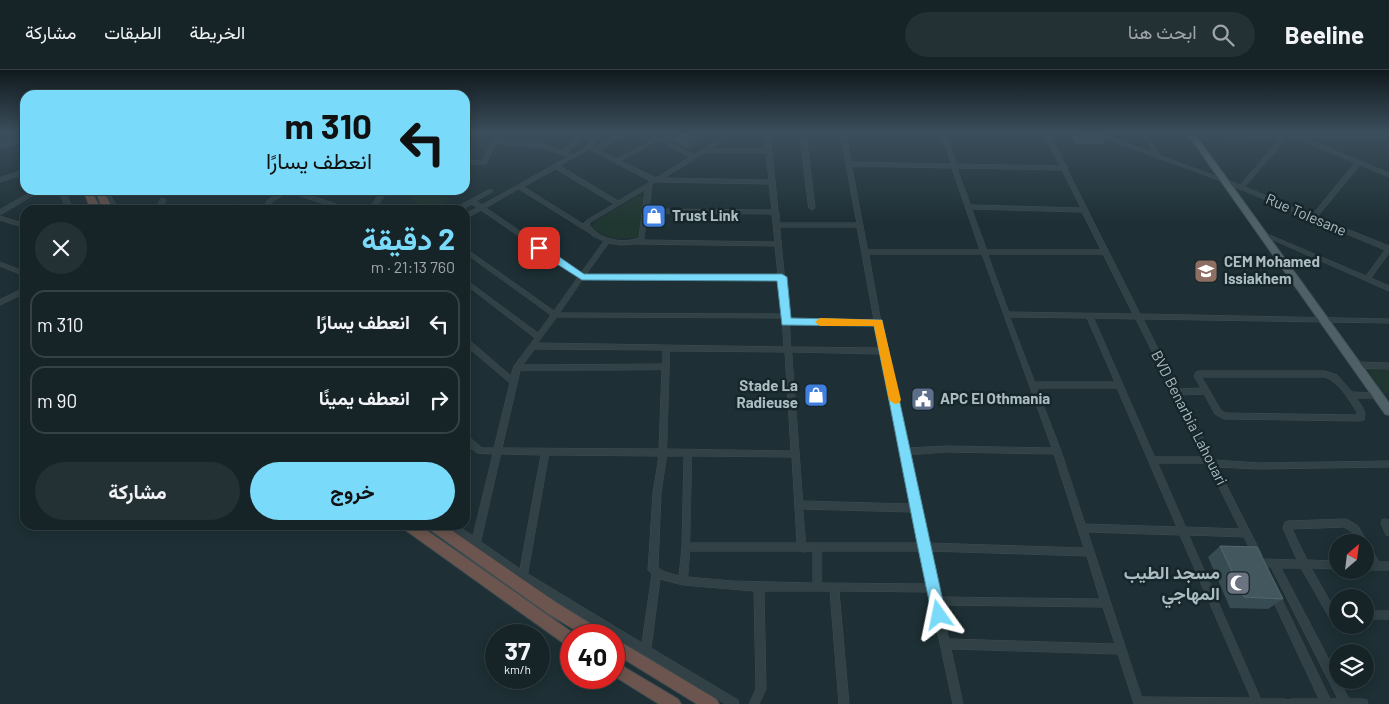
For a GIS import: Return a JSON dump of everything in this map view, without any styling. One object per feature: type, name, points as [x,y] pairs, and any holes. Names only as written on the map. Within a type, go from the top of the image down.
[{"type":"highway","points":[[416,530],[560,632]]},
{"type":"highway","points":[[443,530],[475,548],[552,608],[578,624]]},
{"type":"highway","points":[[625,653],[711,704]]},
{"type":"highway","points":[[625,675],[673,704]]},
{"type":"main road","points":[[1212,163],[1325,319],[1355,365],[1383,399],[1389,411]]},
{"type":"street","points":[[470,215],[564,163]]},
{"type":"street","points":[[621,163],[653,182],[772,182]]},
{"type":"street","points":[[588,230],[586,224],[589,221],[685,163]]},
{"type":"street","points":[[769,163],[778,225],[802,548]]},
{"type":"street","points":[[807,163],[812,208]]},
{"type":"street","points":[[953,163],[1056,451],[1140,703],[1285,704]]},
{"type":"street","name":"BVD Benarbia Lahouari","points":[[1061,163],[1263,568],[1274,564]]},
{"type":"street","name":"Rue Tolesane","points":[[1177,163],[1242,187],[1389,249]]},
{"type":"street","points":[[1242,187],[1263,163]]},
{"type":"street","points":[[1313,217],[1358,163],[1389,175]]},
{"type":"street","points":[[958,704],[915,508],[906,452],[878,322],[849,164],[1064,168]]},
{"type":"street","points":[[557,167],[617,204]]},
{"type":"street","points":[[0,180],[20,174]]},
{"type":"street","points":[[637,242],[642,239],[644,234],[653,182]]},
{"type":"street","points":[[520,187],[608,241],[779,244]]},
{"type":"street","points":[[464,205],[490,191]]},
{"type":"street","points":[[0,213],[31,195]]},
{"type":"street","points":[[105,195],[109,197],[113,205]]},
{"type":"street","points":[[268,205],[280,195]]},
{"type":"street","points":[[302,195],[334,205]]},
{"type":"street","points":[[160,205],[163,200]]},
{"type":"street","points":[[472,201],[582,277],[782,277]]},
{"type":"street","points":[[968,208],[1085,210]]},
{"type":"street","points":[[647,211],[776,212]]},
{"type":"street","points":[[0,218],[20,224]]},
{"type":"street","points":[[778,225],[859,225]]},
{"type":"street","points":[[1263,234],[1389,289]]},
{"type":"street","points":[[475,548],[517,368],[608,241]]},
{"type":"street","points":[[1367,279],[1389,249]]},
{"type":"street","points":[[866,252],[962,254],[984,252],[1106,252]]},
{"type":"street","points":[[470,254],[555,315],[878,322]]},
{"type":"street","points":[[0,264],[20,272]]},
{"type":"street","points":[[470,285],[539,337]]},
{"type":"street","points":[[0,303],[20,293]]},
{"type":"street","points":[[1006,314],[1389,321]]},
{"type":"street","points":[[1090,315],[1258,703]]},
{"type":"street","points":[[470,345],[513,382]]},
{"type":"street","points":[[532,346],[787,348],[885,351]]},
{"type":"street","points":[[646,651],[656,575],[652,563],[663,453],[667,347]]},
{"type":"street","points":[[1355,365],[1389,366]]},
{"type":"street","points":[[517,368],[666,367]]},
{"type":"street","points":[[1199,374],[1325,374],[1334,377],[1350,395],[1361,412],[1362,418],[1224,416],[1218,412],[1198,376],[1199,374]]},
{"type":"street","points":[[1032,385],[1120,385]]},
{"type":"street","points":[[1177,392],[1206,391]]},
{"type":"street","points":[[1350,395],[1383,399]]},
{"type":"street","points":[[470,442],[480,451],[796,454]]},
{"type":"street","points":[[906,452],[947,449],[1056,451]]},
{"type":"street","points":[[524,576],[546,452]]},
{"type":"street","points":[[683,581],[686,548],[688,453]]},
{"type":"street","points":[[1154,460],[1259,466],[1389,464]]},
{"type":"street","points":[[800,505],[915,508]]},
{"type":"street","points":[[1329,609],[1304,564],[1287,528],[1290,523],[1345,523],[1355,529],[1358,534]]},
{"type":"street","points":[[1389,524],[1385,524],[1389,532]]},
{"type":"street","points":[[1082,528],[1247,533]]},
{"type":"street","points":[[455,530],[475,548],[734,704]]},
{"type":"street","points":[[686,548],[924,547],[1090,552]]},
{"type":"street","points":[[817,548],[818,587]]},
{"type":"street","points":[[1374,561],[1377,566],[1389,566]]},
{"type":"street","points":[[1329,565],[1274,564],[1346,704]]},
{"type":"street","points":[[656,575],[683,581],[759,587],[933,588]]},
{"type":"street","points":[[754,704],[761,689],[759,587]]},
{"type":"street","points":[[834,588],[844,704]]},
{"type":"street","points":[[1274,590],[1326,704]]},
{"type":"street","points":[[935,601],[1106,603]]},
{"type":"street","points":[[1374,615],[1389,615]]},
{"type":"street","points":[[945,644],[1122,649]]},
{"type":"street","points":[[1291,704],[1363,704]]},
{"type":"green space","points":[[416,195],[441,195],[450,199],[442,205],[422,205],[409,200]]},
{"type":"green space","points":[[640,195],[643,196],[640,236],[637,238],[612,238],[592,228],[595,221]]},
{"type":"green space","points":[[1367,368],[1389,369],[1389,393],[1383,393]]},
{"type":"building","points":[[1220,546],[1257,547],[1283,599],[1244,597]]},
{"type":"slow traffic","points":[[820,322],[878,322],[895,400]]},
{"type":"place","name":"Trust Link","points":[[654,216]]},
{"type":"place","name":"CEM Mohamed Issiakhem","points":[[1206,271]]},
{"type":"place","name":"Stade La Radieuse","points":[[816,395]]},
{"type":"place","name":"APC El Othmania","points":[[923,399]]},
{"type":"place","name":"مسجد الطيب المهاجي","points":[[1238,583]]},
{"type":"route","points":[[539,248],[582,277],[782,277],[786,322],[878,322],[906,452],[915,508],[939,615]]}]
